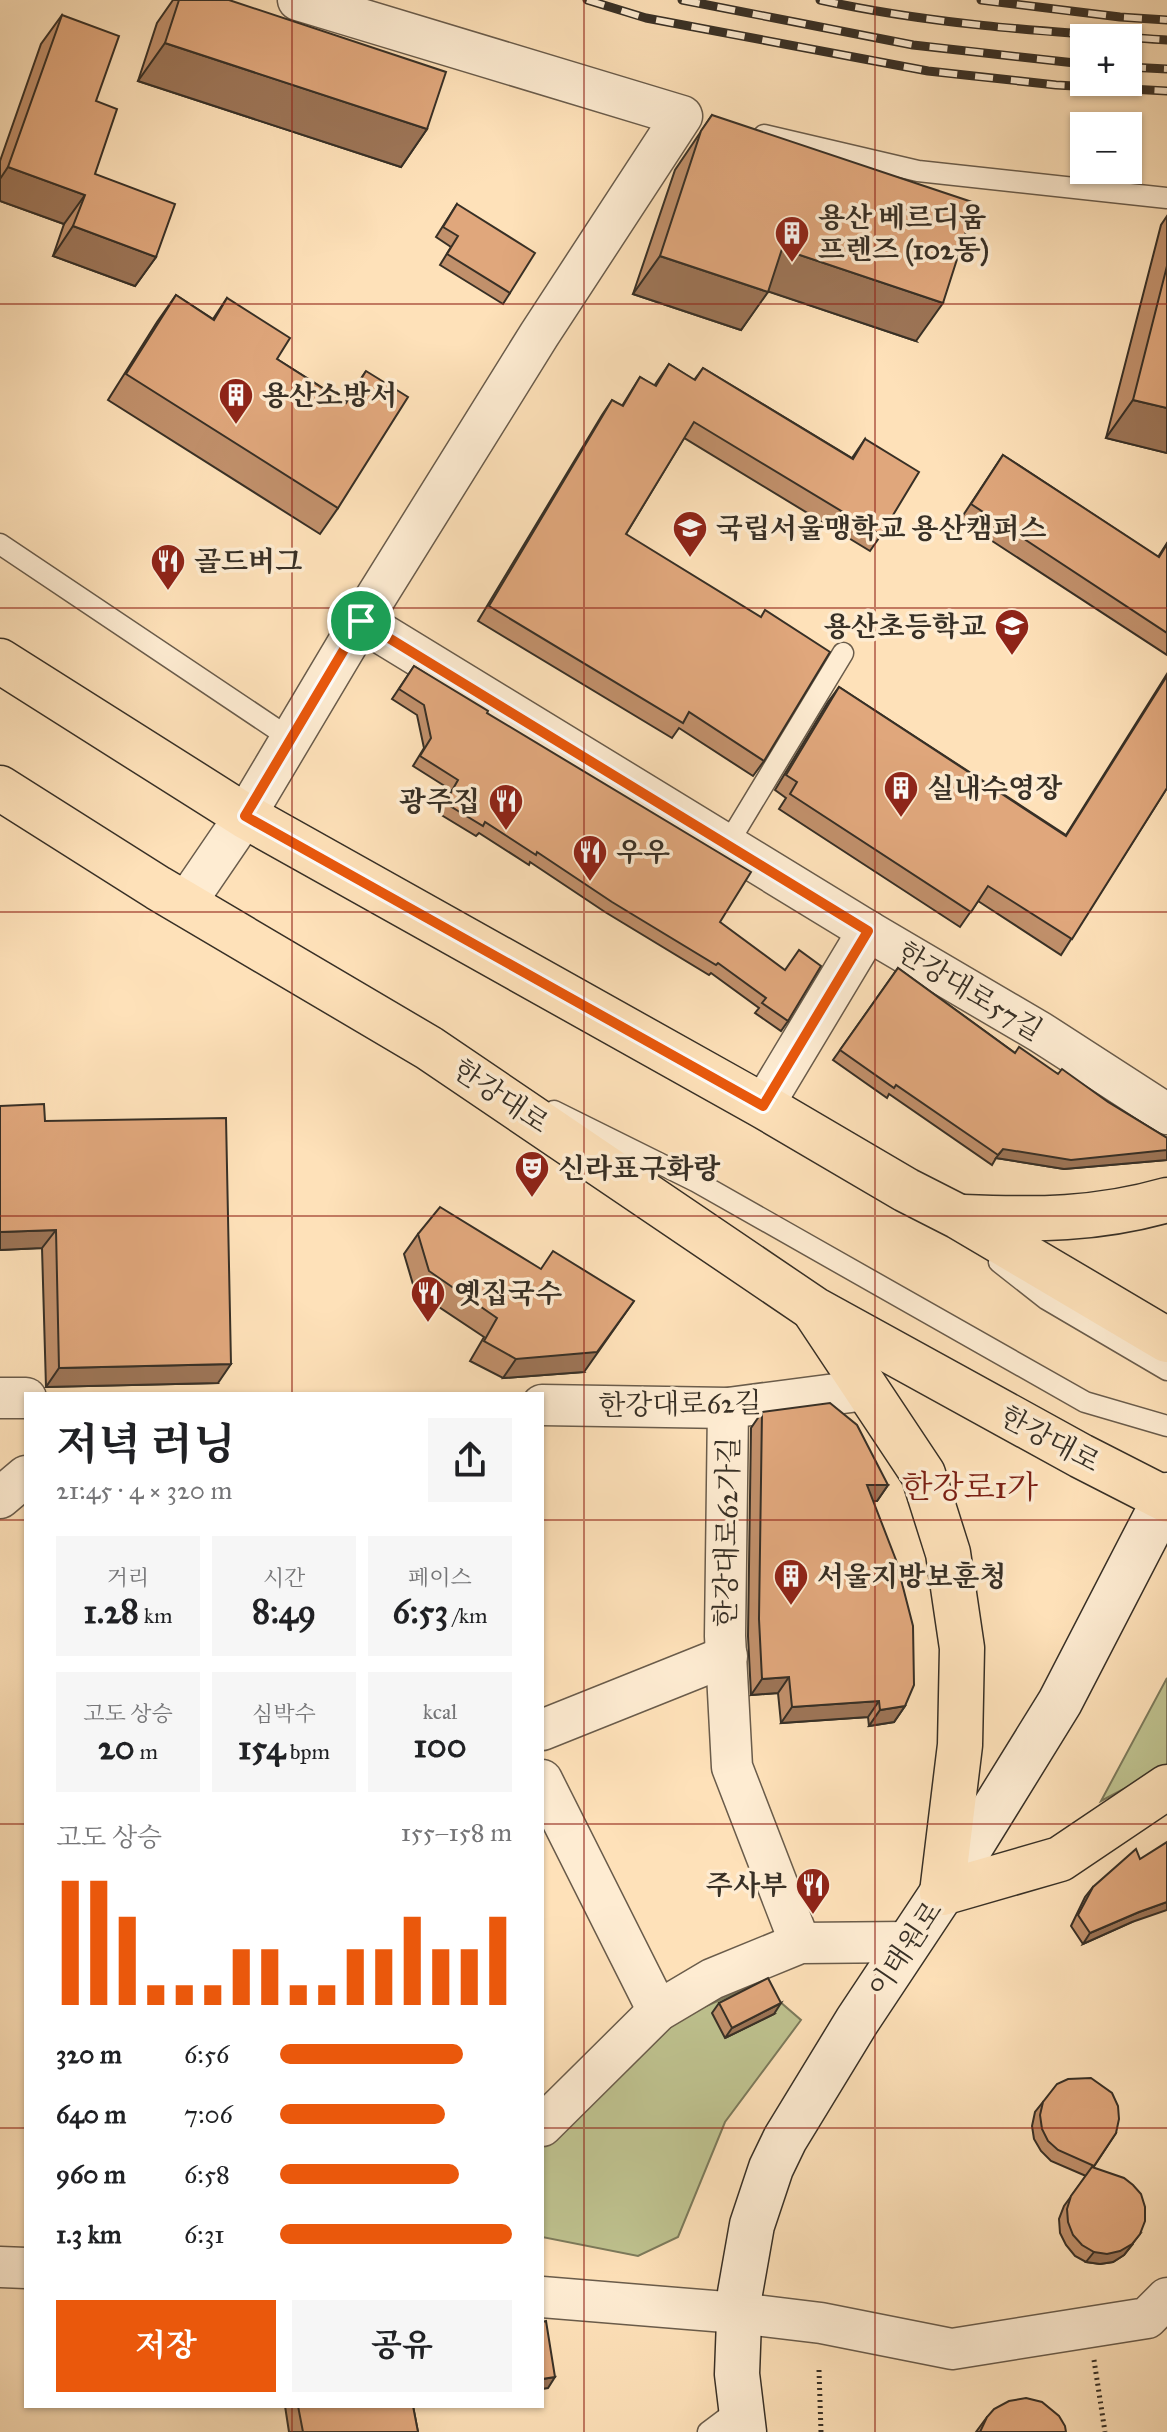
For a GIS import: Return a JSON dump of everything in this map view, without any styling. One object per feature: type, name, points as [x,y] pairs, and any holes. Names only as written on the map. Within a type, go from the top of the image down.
[{"type":"main road","points":[[0,661],[245,816],[763,1106],[906,1190],[959,1217],[1167,1340]]},
{"type":"main road","name":"한강대로","points":[[0,788],[185,904],[429,1048],[814,1309],[1081,1456],[1166,1498]]},
{"type":"main road","points":[[959,1217],[1042,1220],[1127,1211],[1167,1200]]},
{"type":"main road","points":[[814,1309],[923,1474],[948,1553],[962,1648],[962,1676],[960,1745],[942,1893],[1060,1859],[1167,1787]]},
{"type":"main road","name":"이태원로","points":[[731,2424],[737,2374],[738,2313],[752,2225],[771,2168],[785,2139],[1060,1702],[1166,1498]]},
{"type":"street","points":[[185,904],[245,816],[361,621],[539,335],[689,118],[298,0]]},
{"type":"street","name":"한강대로57길","points":[[361,621],[868,931],[1040,1032],[1167,1114]]},
{"type":"street","points":[[763,1106],[868,931]]},
{"type":"street","name":"한강대로62길","points":[[544,1405],[728,1408],[866,1390]]},
{"type":"street","points":[[0,1398],[24,1398]]},
{"type":"street","name":"한강대로62가길","points":[[728,1408],[727,1656],[732,1767],[800,1943]]},
{"type":"street","points":[[0,1498],[24,1478]]},
{"type":"street","name":"한강대로62가길","points":[[544,1729],[727,1656]]},
{"type":"street","points":[[544,1784],[658,2011]]},
{"type":"street","points":[[544,2124],[658,2011],[712,1979],[800,1943],[909,1942]]},
{"type":"street","points":[[0,2267],[24,2268]]},
{"type":"street","points":[[544,2297],[821,2323],[952,2349],[1147,2318],[1167,2298]]},
{"type":"lane","points":[[741,130],[918,171],[1167,198]]},
{"type":"lane","points":[[0,544],[291,739]]},
{"type":"lane","points":[[727,845],[843,653]]},
{"type":"lane","points":[[429,1048],[697,1182],[1085,1402],[1167,1426]]},
{"type":"lane","points":[[906,1190],[1046,1299],[1167,1370]]},
{"type":"path","points":[[1090,2328],[1105,2432]]},
{"type":"path","points":[[819,2370],[821,2432]]},
{"type":"green space","points":[[1167,1678],[1167,1766],[1101,1801]]},
{"type":"green space","points":[[758,1983],[801,2020],[725,2122],[678,2237],[638,2256],[544,2237],[544,2145],[668,2023]]},
{"type":"building","points":[[179,0],[229,0],[446,72],[427,129],[165,43]]},
{"type":"building","points":[[62,15],[119,36],[96,101],[117,109],[95,174],[175,204],[156,257],[73,226],[85,195],[8,167]]},
{"type":"building","name":"용산 베르디움 프렌즈 (102동)","points":[[712,115],[975,203],[943,303],[782,249],[768,292],[660,256],[701,131]]},
{"type":"building","points":[[457,204],[535,253],[510,293],[447,254],[458,236],[443,227]]},
{"type":"building","points":[[1167,266],[1167,408],[1133,400]]},
{"type":"building","name":"용산소방서","points":[[176,295],[214,320],[227,298],[290,338],[277,359],[346,403],[366,371],[408,397],[338,508],[126,374]]},
{"type":"building","points":[[669,364],[695,380],[703,368],[853,459],[865,439],[919,472],[881,535],[694,422],[626,534],[761,617],[765,610],[830,652],[764,761],[689,712],[683,723],[489,606],[612,400],[623,406],[640,377],[656,386]]},
{"type":"building","points":[[1003,455],[1159,557],[1167,544],[1167,633],[971,504]]},
{"type":"building","points":[[414,666],[751,872],[720,922],[785,970],[799,950],[821,966],[788,1021],[762,1003],[766,998],[718,963],[716,965],[612,902],[537,852],[536,855],[485,822],[483,826],[445,803],[458,780],[420,756],[431,738],[424,705],[399,689]]},
{"type":"building","points":[[1167,676],[1167,788],[1072,939],[988,886],[971,912],[790,794],[797,782],[786,775],[839,687],[1066,836]]},
{"type":"building","points":[[898,968],[1015,1053],[1019,1047],[1058,1074],[1062,1069],[1167,1138],[1167,1150],[1071,1160],[1003,1149],[998,1155],[896,1085],[894,1088],[840,1050]]},
{"type":"building","points":[[44,1104],[45,1121],[226,1118],[231,1364],[59,1368],[56,1230],[0,1232],[0,1106]]},
{"type":"building","points":[[440,1207],[541,1269],[553,1251],[634,1301],[597,1352],[516,1359],[484,1341],[497,1318],[429,1271],[418,1234]]},
{"type":"building","points":[[830,1403],[857,1425],[888,1485],[867,1485],[896,1560],[913,1626],[914,1685],[905,1706],[880,1710],[879,1701],[792,1707],[789,1677],[762,1679],[759,1619],[762,1412]]},
{"type":"building","points":[[1167,1842],[1167,1902],[1090,1933],[1078,1915],[1093,1887],[1136,1849],[1140,1859]]},
{"type":"building","points":[[768,1978],[781,2003],[732,2028],[719,2003]]},
{"type":"building","points":[[1091,2078],[1112,2093],[1118,2106],[1119,2119],[1116,2133],[1094,2166],[1058,2150],[1048,2141],[1040,2115],[1043,2102],[1057,2084],[1068,2079]]},
{"type":"building","points":[[1092,2167],[1124,2178],[1141,2194],[1145,2221],[1132,2244],[1120,2251],[1107,2254],[1094,2252],[1073,2235],[1068,2222],[1067,2209],[1071,2196]]},
{"type":"building","points":[[544,2322],[555,2377],[544,2379]]},
{"type":"building","points":[[1026,2398],[1042,2402],[1059,2416],[1066,2432],[980,2432],[994,2409],[1009,2401]]},
{"type":"building","points":[[298,2408],[413,2408],[418,2432],[303,2432]]},
{"type":"railway","points":[[587,0],[646,18],[928,71],[1056,85],[1167,91]]},
{"type":"railway","points":[[682,0],[913,45],[1070,62]]},
{"type":"railway","points":[[820,0],[949,22],[1167,40]]},
{"type":"railway","points":[[981,0],[1167,20]]},
{"type":"railway","points":[[1142,68],[1167,69]]},
{"type":"place","name":"용산 베르디움 프렌즈 (102동)","points":[[792,264]]},
{"type":"place","name":"용산소방서","points":[[236,426]]},
{"type":"place","name":"국립서울맹학교 용산캠퍼스","points":[[690,559]]},
{"type":"place","name":"골드버그","points":[[168,592]]},
{"type":"place","name":"용산초등학교","points":[[1012,657]]},
{"type":"place","name":"실내수영장","points":[[901,819]]},
{"type":"place","name":"광주집","points":[[506,832]]},
{"type":"place","name":"우우","points":[[590,883]]},
{"type":"place","name":"신라표구화랑","points":[[532,1199]]},
{"type":"place","name":"옛집국수","points":[[428,1324]]},
{"type":"place","name":"서울지방보훈청","points":[[791,1607]]},
{"type":"place","name":"주사부","points":[[813,1916]]},
{"type":"district","name":"한강로1가","points":[[970,1487]]},
{"type":"route","points":[[361,621],[868,931],[763,1106],[245,816],[361,621]]}]
